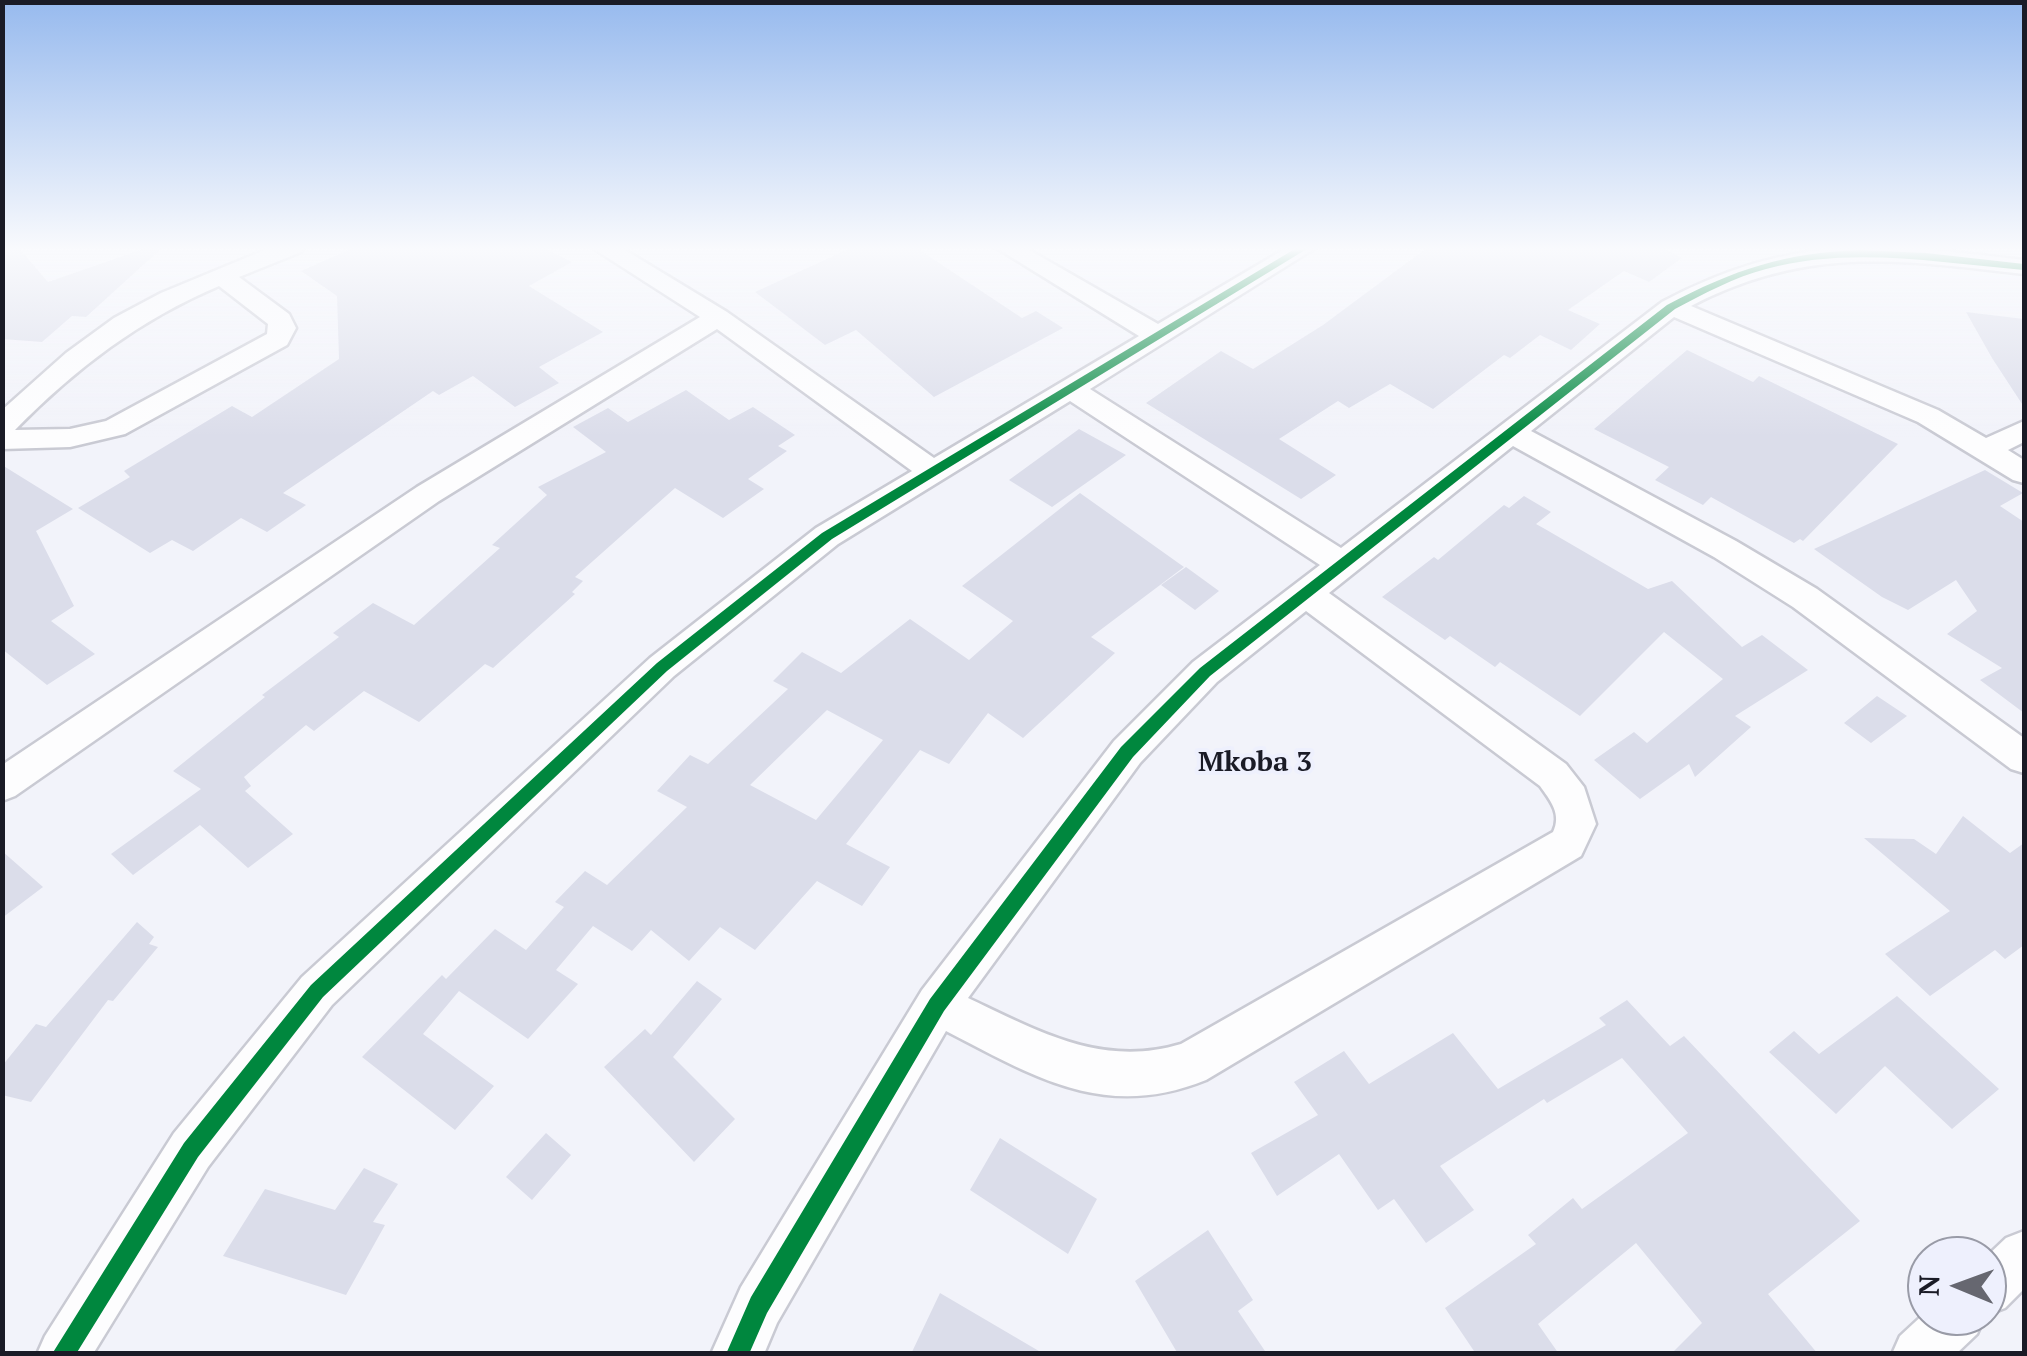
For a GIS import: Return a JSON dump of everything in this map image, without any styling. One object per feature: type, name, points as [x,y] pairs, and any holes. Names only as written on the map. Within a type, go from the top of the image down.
[{"type":"street","points":[[2,426],[40,388],[104,336],[147,310]]},
{"type":"street","points":[[2,440],[70,438],[116,428],[278,339],[283,328],[280,320],[267,310]]},
{"type":"street","points":[[707,310],[933,472]]},
{"type":"street","points":[[1115,310],[1157,335]]},
{"type":"street","points":[[64,1354],[191,1150],[317,991],[662,667],[827,536],[1199,310]]},
{"type":"street","points":[[737,1354],[759,1305],[937,1005],[1127,752],[1205,672],[1667,310]]},
{"type":"street","points":[[1682,310],[1928,416],[2024,473]]},
{"type":"street","points":[[2,785],[428,494],[718,317]]},
{"type":"street","points":[[1069,388],[1341,563]]},
{"type":"street","points":[[1986,450],[2024,430]]},
{"type":"street","points":[[1512,433],[1724,548],[1806,598],[2024,758]]},
{"type":"street","points":[[937,1005],[1069,1066],[1112,1076],[1145,1076],[1190,1064],[1567,844],[1577,824],[1571,798],[1553,775],[1306,594]]},
{"type":"street","points":[[1918,1354],[1937,1336]]},
{"type":"building","points":[[2,310],[93,310],[86,317],[72,316],[42,342],[2,339]]},
{"type":"building","points":[[337,310],[568,310],[603,332],[539,367],[559,383],[515,407],[473,376],[439,395],[433,391],[283,493],[306,505],[267,532],[241,518],[193,551],[172,540],[150,553],[78,508],[130,477],[124,471],[232,406],[252,417],[339,359]]},
{"type":"building","points":[[779,310],[1010,310],[1022,318],[1036,311],[1063,328],[934,397],[856,330],[825,345]]},
{"type":"building","points":[[1343,310],[1569,310],[1600,324],[1571,350],[1540,335],[1510,358],[1504,355],[1433,409],[1390,384],[1349,408],[1338,401],[1279,439],[1336,475],[1301,499],[1146,403],[1221,351],[1253,369]]},
{"type":"building","points":[[1966,312],[2024,319],[2024,407],[1992,358]]},
{"type":"building","points":[[1687,350],[1753,382],[1759,376],[1898,444],[1803,541],[1794,543],[1711,497],[1703,505],[1655,480],[1669,467],[1594,429]]},
{"type":"building","points":[[686,390],[729,420],[753,407],[795,435],[778,446],[787,451],[748,479],[764,489],[723,518],[675,488],[575,577],[583,581],[572,592],[575,594],[493,668],[485,664],[419,722],[364,691],[314,731],[306,725],[244,777],[251,786],[245,791],[293,834],[248,868],[200,825],[133,875],[111,854],[201,789],[173,771],[265,697],[262,695],[339,637],[333,633],[373,603],[414,625],[500,548],[492,545],[547,495],[538,487],[606,452],[573,427],[608,408],[628,422]]},
{"type":"building","points":[[1079,429],[1126,455],[1052,507],[1009,480]]},
{"type":"building","points":[[2,465],[73,509],[36,531],[74,606],[51,621],[95,654],[47,685],[2,649]]},
{"type":"building","points":[[1985,470],[2023,493],[2000,506],[2024,522],[2024,713],[1980,680],[2002,668],[1947,634],[1977,611],[1956,580],[1908,610],[1882,597],[1814,549]]},
{"type":"building","points":[[1080,493],[1184,567],[1091,637],[1115,653],[1023,738],[988,713],[949,764],[920,750],[846,844],[890,867],[862,906],[817,881],[755,950],[720,927],[689,961],[651,930],[632,951],[593,926],[556,970],[578,984],[528,1039],[459,991],[423,1034],[494,1086],[455,1130],[362,1057],[442,975],[446,979],[495,929],[526,950],[564,907],[555,902],[585,871],[607,885],[687,807],[657,791],[690,755],[708,764],[788,689],[773,681],[802,652],[841,673],[910,619],[969,660],[1013,621],[962,586]],"holes":[[[827,710],[883,740],[816,820],[750,785]]]},
{"type":"building","points":[[1524,496],[1551,512],[1536,524],[1648,589],[1672,581],[1742,647],[1762,635],[1808,670],[1735,716],[1751,727],[1695,777],[1689,764],[1640,799],[1594,760],[1634,732],[1647,743],[1723,679],[1664,632],[1580,716],[1500,662],[1495,667],[1450,636],[1445,640],[1382,597],[1434,557],[1438,560],[1504,505],[1509,508]]},
{"type":"building","points":[[1186,567],[1219,591],[1195,610],[1161,585]]},
{"type":"building","points":[[1877,696],[1907,716],[1871,743],[1844,723]]},
{"type":"building","points":[[1963,816],[2010,853],[2024,843],[2024,945],[2005,959],[1995,950],[1930,996],[1885,954],[1950,911],[1864,838],[1914,839],[1936,854]]},
{"type":"building","points":[[2,851],[43,887],[2,918]]},
{"type":"building","points":[[137,922],[154,937],[149,944],[158,947],[113,1001],[108,1000],[31,1102],[2,1095],[2,1066],[36,1024],[46,1027]]},
{"type":"building","points":[[697,981],[722,999],[673,1057],[735,1119],[694,1162],[604,1067],[645,1029],[651,1035]]},
{"type":"building","points":[[1897,996],[1999,1089],[1952,1129],[1885,1066],[1836,1114],[1769,1052],[1794,1031],[1819,1054]]},
{"type":"building","points":[[1627,1000],[1670,1046],[1684,1036],[1860,1221],[1768,1294],[1818,1354],[1671,1354],[1702,1323],[1636,1243],[1538,1324],[1559,1354],[1476,1354],[1445,1308],[1536,1244],[1528,1235],[1573,1198],[1582,1209],[1688,1133],[1622,1058],[1547,1103],[1544,1099],[1440,1166],[1474,1210],[1426,1243],[1394,1199],[1378,1210],[1339,1154],[1277,1196],[1251,1153],[1318,1115],[1294,1082],[1344,1051],[1369,1084],[1453,1033],[1498,1089],[1606,1025],[1599,1018]]},
{"type":"building","points":[[546,1133],[571,1155],[532,1200],[506,1177]]},
{"type":"building","points":[[1000,1138],[1097,1199],[1068,1254],[970,1190]]},
{"type":"building","points":[[364,1168],[398,1184],[373,1222],[385,1225],[346,1295],[223,1256],[265,1189],[335,1210]]},
{"type":"building","points":[[1208,1230],[1253,1300],[1238,1311],[1267,1354],[1178,1354],[1135,1281]]},
{"type":"building","points":[[940,1293],[1044,1354],[911,1354]]},
{"type":"cycle path","points":[[63,1354],[191,1150],[317,991],[662,667],[827,536],[1200,310]]},
{"type":"cycle path","points":[[737,1354],[759,1305],[937,1005],[1127,752],[1205,672],[1667,310]]},
{"type":"district","name":"Mkoba 3","points":[[1255,763]]}]
